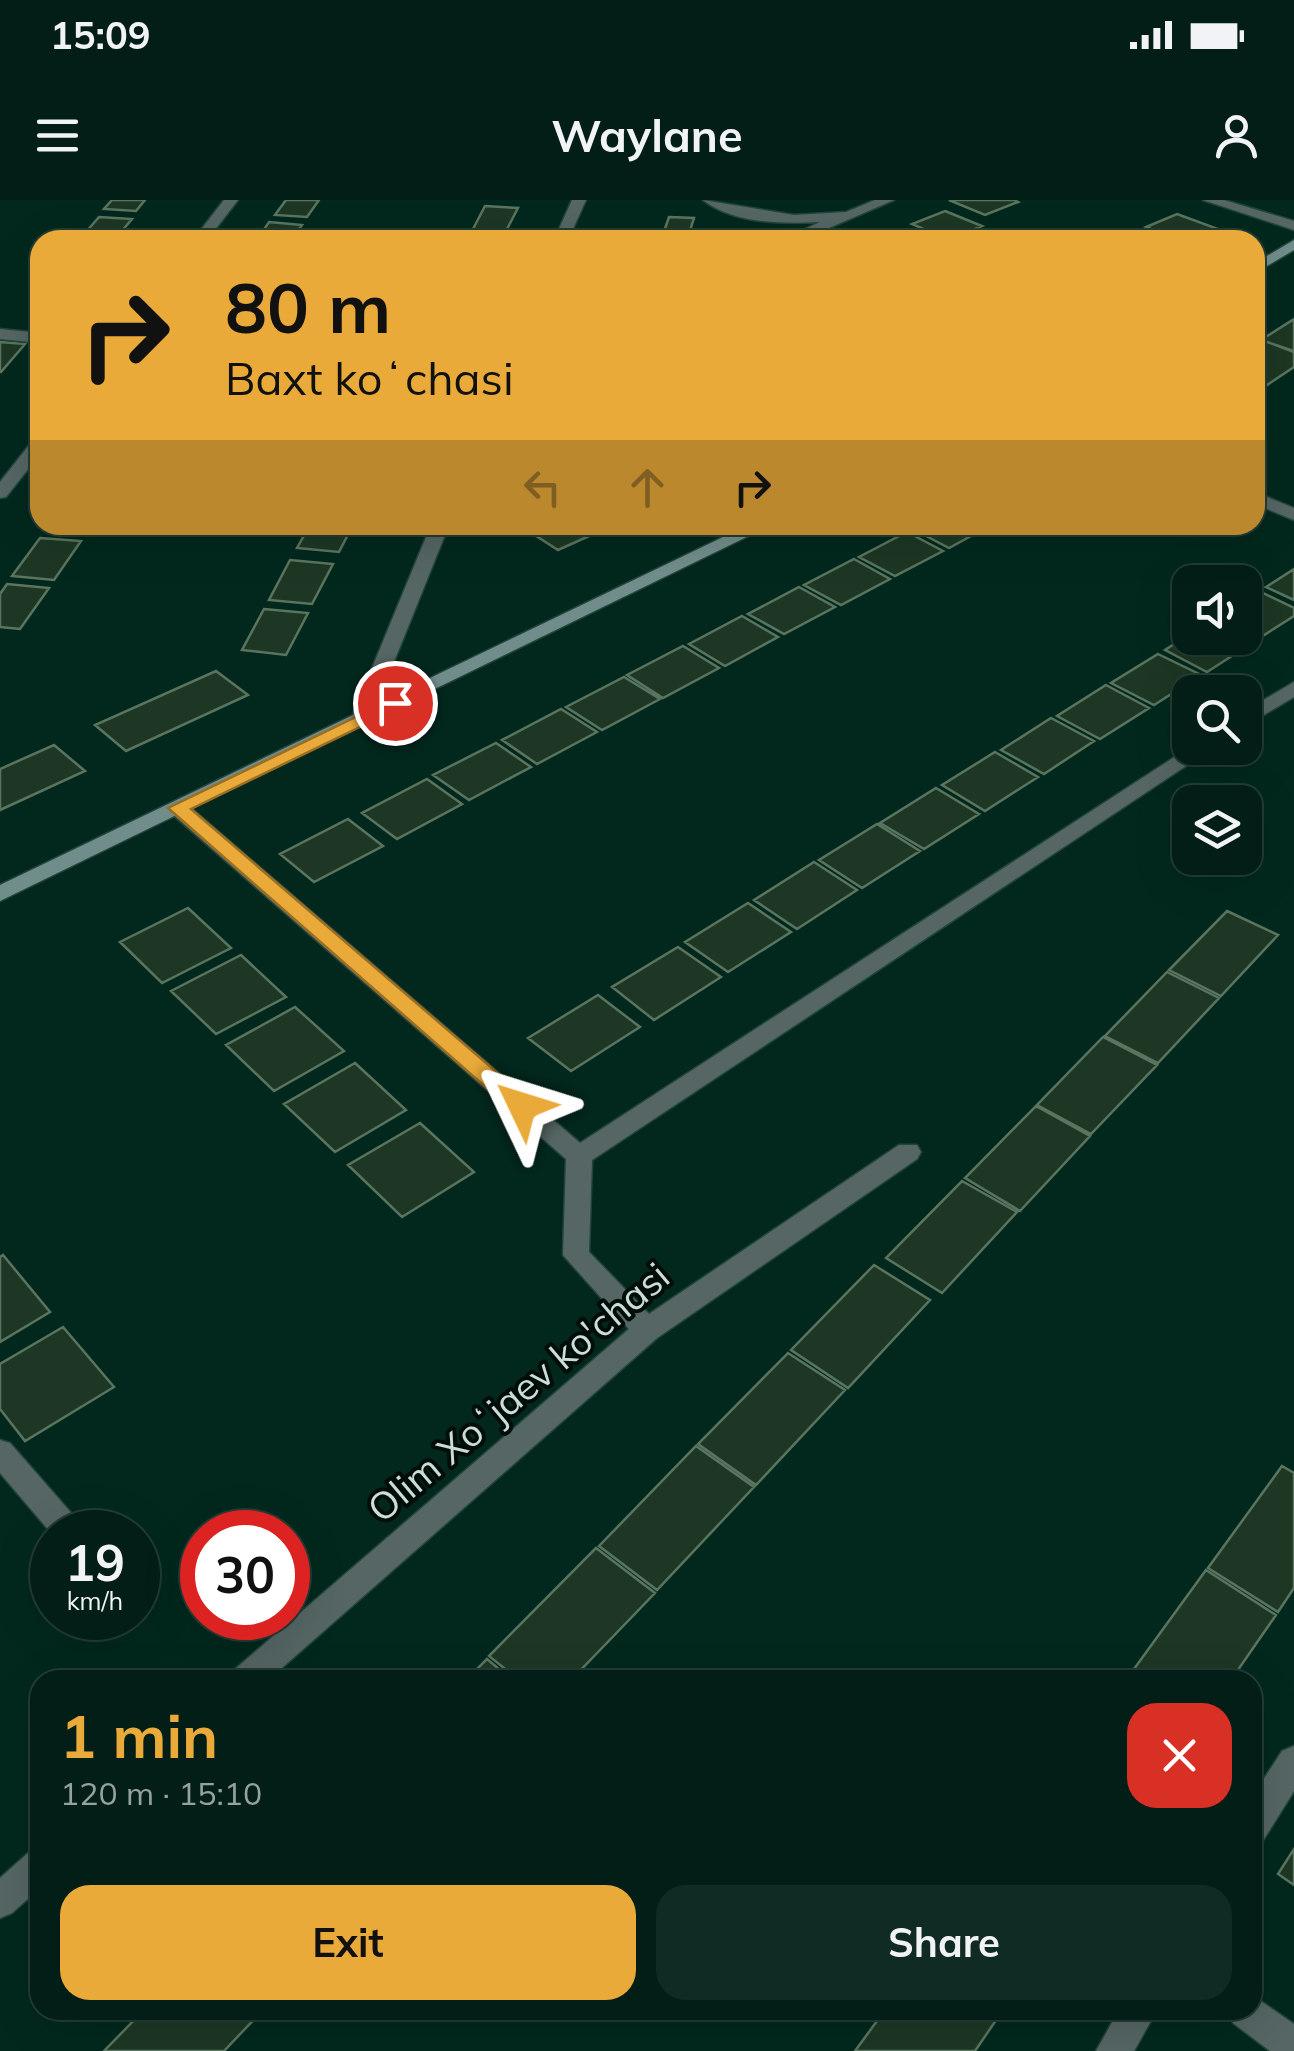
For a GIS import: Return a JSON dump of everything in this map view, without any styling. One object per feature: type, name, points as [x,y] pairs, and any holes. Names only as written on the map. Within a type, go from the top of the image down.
[{"type":"main road","points":[[1265,263],[1294,244]]},
{"type":"main road","points":[[0,894],[741,535]]},
{"type":"street","points":[[208,230],[231,200]]},
{"type":"street","points":[[566,230],[579,200]]},
{"type":"street","points":[[710,200],[744,215],[788,221],[847,216]]},
{"type":"street","points":[[813,230],[887,200]]},
{"type":"street","points":[[1210,200],[1294,226]]},
{"type":"street","points":[[0,334],[30,337]]},
{"type":"street","points":[[0,493],[30,455]]},
{"type":"street","points":[[1265,502],[1294,514]]},
{"type":"street","points":[[362,719],[436,535]]},
{"type":"street","points":[[1262,709],[1294,688]]},
{"type":"street","points":[[579,1156],[1177,765]]},
{"type":"street","points":[[178,808],[579,1156]]},
{"type":"street","name":"Olim Xoʻjaev ko'chasi","points":[[256,1670],[647,1330],[908,1152]]},
{"type":"street","points":[[579,1156],[576,1254],[647,1330]]},
{"type":"street","points":[[0,1452],[49,1510]]},
{"type":"street","points":[[1262,1812],[1294,1762]]},
{"type":"street","points":[[0,1902],[30,1874]]},
{"type":"street","points":[[1114,2051],[1133,2020]]},
{"type":"street","points":[[1259,2020],[1294,2047]]},
{"type":"building","points":[[112,200],[145,200],[136,211],[104,209]]},
{"type":"building","points":[[286,200],[319,200],[307,217],[275,215]]},
{"type":"building","points":[[949,200],[1014,200],[1018,202],[985,215]]},
{"type":"building","points":[[485,206],[518,208],[507,230],[473,229]]},
{"type":"building","points":[[945,211],[982,226],[973,230],[926,230],[912,224]]},
{"type":"building","points":[[1177,214],[1218,229],[1154,230],[1146,227]]},
{"type":"building","points":[[99,217],[132,219],[123,230],[88,230]]},
{"type":"building","points":[[669,217],[694,218],[690,230],[664,230]]},
{"type":"building","points":[[269,222],[302,225],[298,230],[264,230]]},
{"type":"building","points":[[1294,319],[1294,351],[1265,341],[1265,337]]},
{"type":"building","points":[[1265,341],[1294,352],[1294,367],[1267,385]]},
{"type":"building","points":[[0,342],[25,344],[1,372],[0,372]]},
{"type":"building","points":[[304,535],[348,535],[339,552],[297,548]]},
{"type":"building","points":[[535,535],[591,535],[558,550]]},
{"type":"building","points":[[901,535],[913,535],[943,551],[895,576],[859,557]]},
{"type":"building","points":[[924,535],[973,535],[949,548]]},
{"type":"building","points":[[40,538],[81,541],[54,580],[12,576]]},
{"type":"building","points":[[854,559],[890,579],[841,605],[804,585]]},
{"type":"building","points":[[290,560],[333,564],[312,604],[269,600]]},
{"type":"building","points":[[1294,569],[1294,600],[1266,587]]},
{"type":"building","points":[[7,584],[49,588],[20,629],[0,627],[0,594]]},
{"type":"building","points":[[799,587],[835,607],[784,634],[748,614]]},
{"type":"building","points":[[1262,592],[1294,608],[1294,616],[1262,636]]},
{"type":"building","points":[[264,609],[308,613],[286,655],[242,650]]},
{"type":"building","points":[[742,616],[778,637],[725,666],[689,644]]},
{"type":"building","points":[[683,646],[719,668],[663,698],[627,675]]},
{"type":"building","points":[[1158,654],[1201,675],[1172,675],[1172,694],[1154,705],[1111,683]]},
{"type":"building","points":[[1175,655],[1233,655],[1207,672]]},
{"type":"building","points":[[216,671],[248,695],[126,751],[95,725]]},
{"type":"building","points":[[624,677],[660,699],[602,730],[566,707]]},
{"type":"building","points":[[1106,685],[1149,708],[1100,739],[1057,716]]},
{"type":"building","points":[[561,709],[597,732],[537,764],[502,740]]},
{"type":"building","points":[[1051,718],[1094,741],[1044,774],[1001,750]]},
{"type":"building","points":[[496,743],[531,767],[469,800],[433,775]]},
{"type":"building","points":[[54,745],[85,771],[0,810],[0,769]]},
{"type":"building","points":[[995,752],[1038,777],[985,811],[942,785]]},
{"type":"building","points":[[427,779],[462,804],[397,839],[362,813]]},
{"type":"building","points":[[936,788],[979,814],[924,849],[880,823]]},
{"type":"building","points":[[348,819],[383,846],[314,882],[280,854]]},
{"type":"building","points":[[877,824],[920,851],[862,888],[819,860]]},
{"type":"building","points":[[814,862],[857,890],[797,929],[754,900]]},
{"type":"building","points":[[748,903],[791,932],[728,972],[685,942]]},
{"type":"building","points":[[188,908],[231,948],[162,983],[120,942]]},
{"type":"building","points":[[1227,911],[1278,935],[1221,996],[1169,970]]},
{"type":"building","points":[[678,947],[721,977],[654,1020],[612,987]]},
{"type":"building","points":[[241,955],[286,997],[216,1034],[171,991]]},
{"type":"building","points":[[1167,972],[1219,998],[1158,1063],[1105,1036]]},
{"type":"building","points":[[598,995],[640,1027],[571,1071],[528,1038]]},
{"type":"building","points":[[295,1007],[344,1051],[274,1091],[226,1045]]},
{"type":"building","points":[[1103,1037],[1157,1065],[1091,1134],[1037,1105]]},
{"type":"building","points":[[355,1063],[406,1110],[335,1152],[284,1104]]},
{"type":"building","points":[[1036,1106],[1090,1136],[1020,1211],[965,1178]]},
{"type":"building","points":[[420,1123],[474,1172],[402,1217],[348,1165]]},
{"type":"building","points":[[962,1181],[1017,1212],[942,1293],[886,1258]]},
{"type":"building","points":[[3,1255],[50,1312],[0,1342],[0,1257]]},
{"type":"building","points":[[874,1265],[930,1300],[848,1388],[791,1350]]},
{"type":"building","points":[[63,1327],[114,1387],[25,1441],[0,1409],[0,1364]]},
{"type":"building","points":[[788,1353],[845,1390],[756,1485],[698,1444]]},
{"type":"building","points":[[696,1446],[754,1487],[657,1590],[599,1546]]},
{"type":"building","points":[[1282,1466],[1294,1473],[1294,1588],[1278,1612],[1208,1568]]},
{"type":"building","points":[[596,1548],[655,1593],[581,1670],[506,1670],[489,1656]]},
{"type":"building","points":[[1206,1570],[1276,1615],[1238,1670],[1133,1670]]},
{"type":"building","points":[[487,1659],[500,1670],[476,1670]]},
{"type":"building","points":[[1294,1849],[1294,1885],[1278,1874]]},
{"type":"building","points":[[134,2020],[253,2020],[224,2051],[104,2051]]},
{"type":"building","points":[[878,2020],[996,2020],[975,2051],[855,2051]]},
{"type":"route","points":[[395,703],[178,808],[522,1106]]}]
